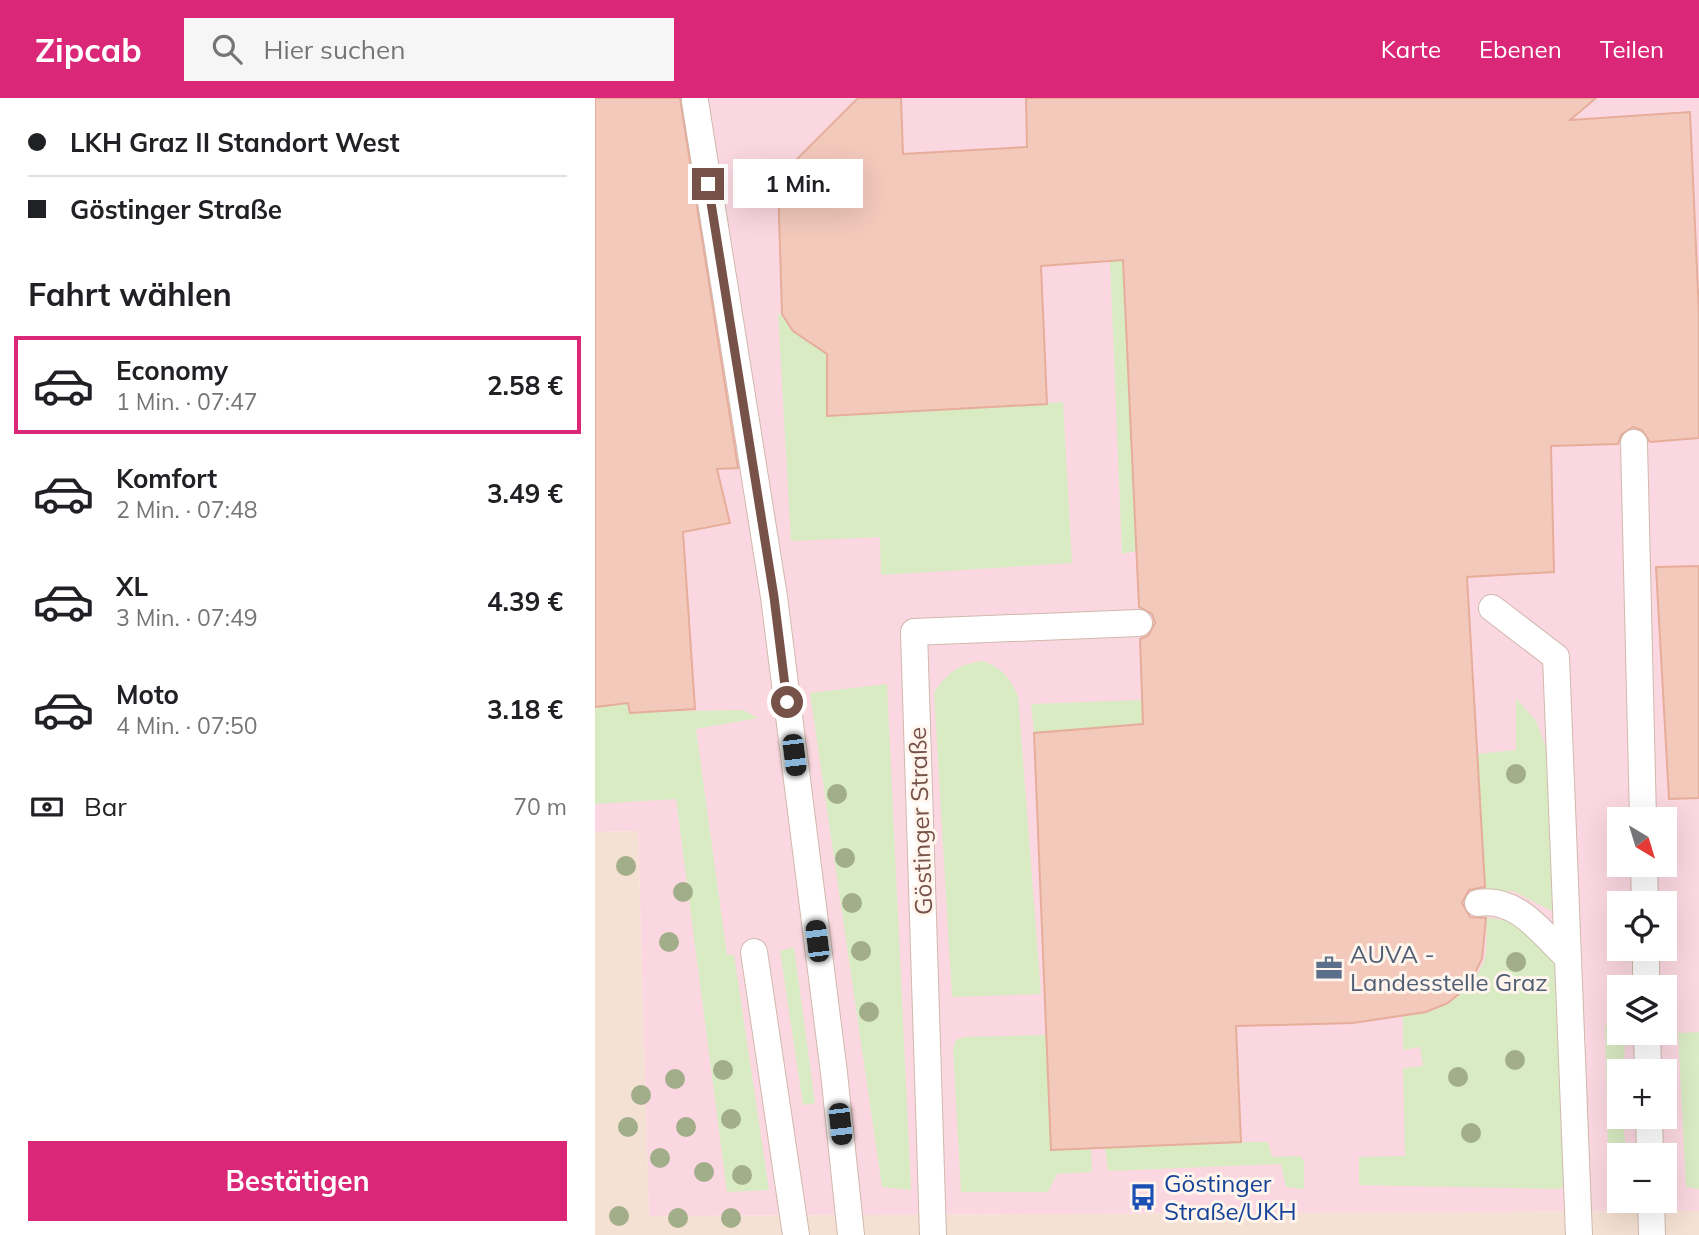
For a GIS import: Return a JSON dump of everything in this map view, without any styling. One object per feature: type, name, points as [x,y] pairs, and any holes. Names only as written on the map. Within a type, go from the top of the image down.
[{"type":"lane","points":[[695,101],[774,597],[832,1059],[851,1235]]},
{"type":"lane","points":[[1634,443],[1643,807]]},
{"type":"lane","points":[[1492,608],[1556,657],[1579,1235]]},
{"type":"lane","name":"Göstinger Straße","points":[[933,1235],[914,632],[1139,623]]},
{"type":"lane","points":[[1478,903],[1493,900],[1521,912],[1567,957]]},
{"type":"lane","points":[[754,952],[796,1235]]},
{"type":"lane","points":[[1651,1213],[1652,1235]]},
{"type":"shaded area","points":[[595,98],[1699,98],[1699,1211],[1677,1211],[1677,1143],[1607,1143],[1607,1211],[649,1216],[638,831],[595,832]]},
{"type":"shaded area","points":[[638,831],[649,1216],[1699,1211],[1699,1235],[595,1235],[595,832]]},
{"type":"green space","points":[[1123,260],[1136,551],[1122,554],[1110,261]]},
{"type":"green space","points":[[778,313],[801,335],[827,338],[828,416],[1063,402],[1072,563],[881,575],[880,537],[791,541]]},
{"type":"green space","points":[[983,661],[1005,674],[1018,696],[1041,994],[952,997],[934,693],[954,671],[967,664]]},
{"type":"green space","points":[[887,684],[911,1190],[882,1187],[810,693]]},
{"type":"green space","points":[[1516,698],[1536,721],[1546,748],[1554,912],[1513,891],[1485,892],[1477,754],[1516,750]]},
{"type":"green space","points":[[1142,700],[1145,723],[1034,733],[1031,704]]},
{"type":"green space","points":[[628,703],[630,712],[743,710],[758,718],[696,729],[727,955],[734,955],[769,1190],[727,1192],[676,799],[595,804],[595,707]]},
{"type":"green space","points":[[1487,918],[1510,922],[1529,931],[1544,945],[1556,965],[1567,1186],[1557,1189],[1359,1185],[1359,1157],[1405,1156],[1403,1068],[1423,1066],[1420,1047],[1403,1050],[1403,1016],[1441,1007],[1462,994],[1471,984],[1484,961]]},
{"type":"green space","points":[[794,947],[815,1103],[803,1105],[780,951]]},
{"type":"green space","points":[[1607,1025],[1607,1045],[1625,1045],[1624,1059],[1607,1059],[1607,1108],[1605,1026]]},
{"type":"green space","points":[[1699,1032],[1699,1189],[1686,1187],[1678,1033]]},
{"type":"green space","points":[[1046,1035],[1051,1150],[1091,1148],[1092,1172],[1057,1174],[1048,1192],[961,1192],[953,1049],[956,1040],[964,1037]]},
{"type":"green space","points":[[1608,1129],[1624,1129],[1625,1143],[1608,1143]]},
{"type":"green space","points":[[1268,1142],[1272,1157],[1300,1156],[1304,1161],[1304,1189],[1286,1187],[1281,1164],[1108,1171],[1105,1148]]},
{"type":"building","points":[[595,98],[680,98],[738,468],[717,469],[730,523],[683,532],[695,709],[630,713],[628,703],[595,707]]},
{"type":"building","points":[[858,98],[901,98],[903,154],[1027,147],[1026,98],[1596,98],[1570,120],[1690,112],[1699,315],[1699,438],[1650,442],[1642,430],[1633,427],[1621,435],[1618,444],[1551,446],[1554,572],[1467,577],[1485,887],[1469,890],[1462,903],[1470,917],[1486,918],[1482,959],[1470,983],[1460,993],[1448,1003],[1426,1012],[1353,1023],[1236,1026],[1241,1142],[1051,1150],[1034,733],[1143,724],[1140,639],[1148,636],[1155,623],[1152,614],[1139,607],[1123,260],[1041,266],[1047,404],[827,416],[827,354],[793,331],[782,314],[778,183],[785,171]]},
{"type":"building","points":[[1699,566],[1699,798],[1669,799],[1656,567]]},
{"type":"place","name":"AUVA - Landesstelle Graz","points":[[1329,968]]},
{"type":"place","name":"Göstinger Straße/UKH","points":[[1143,1197]]},
{"type":"route","points":[[708,184],[774,597],[787,702]]}]
